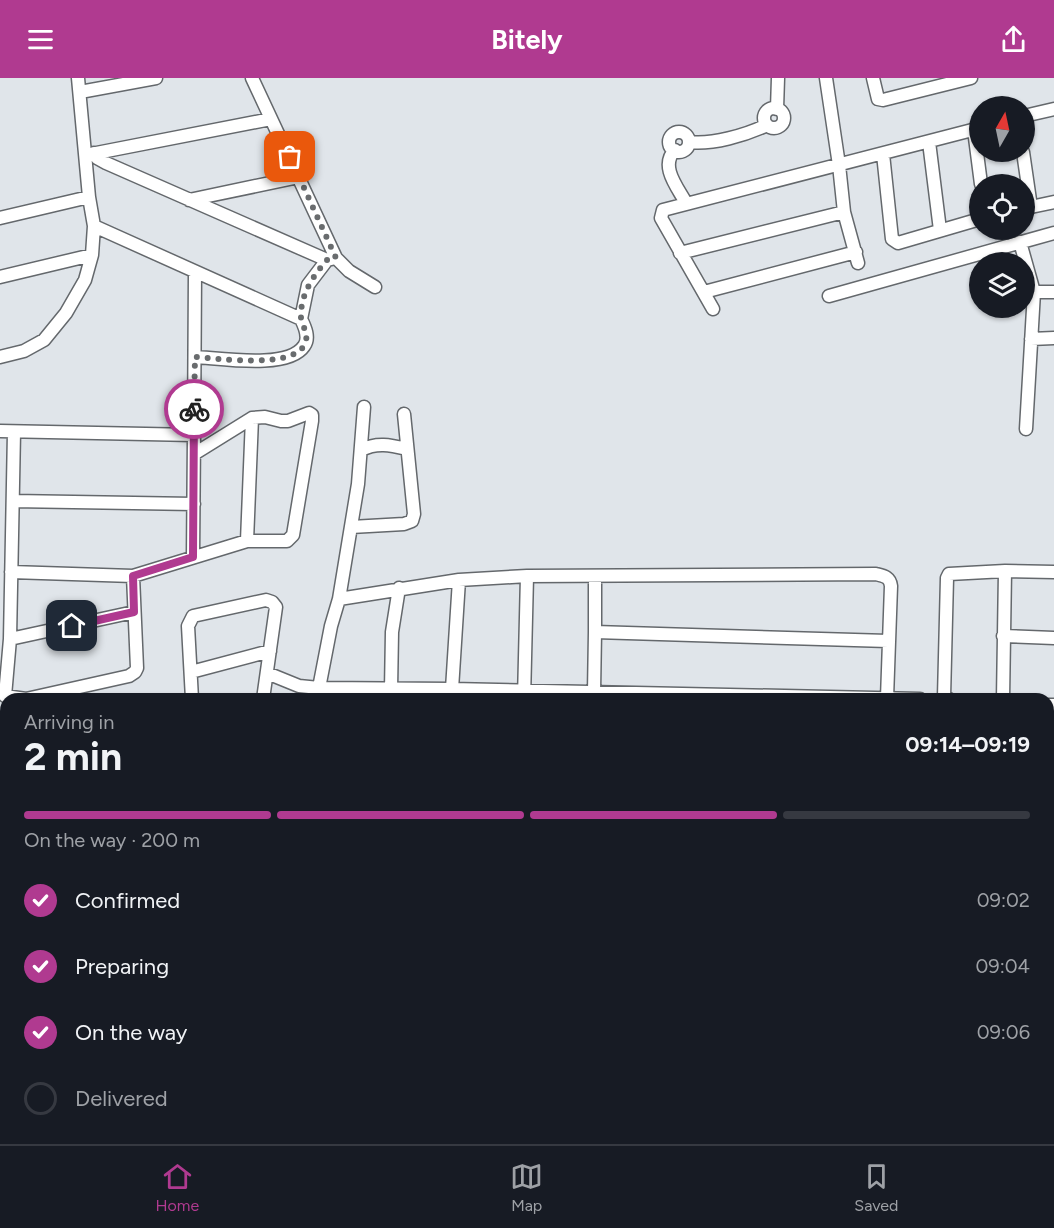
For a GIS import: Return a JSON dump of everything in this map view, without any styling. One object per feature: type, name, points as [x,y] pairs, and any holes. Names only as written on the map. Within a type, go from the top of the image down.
[{"type":"street","points":[[0,357],[24,351],[44,340],[66,313],[80,288],[92,255],[94,226],[89,197],[90,154],[78,78]]},
{"type":"street","points":[[80,92],[156,78]]},
{"type":"street","points":[[252,78],[299,177],[331,259]]},
{"type":"street","points":[[686,203],[669,171],[668,160],[675,150],[685,149],[689,142],[704,143],[754,131],[766,125],[776,127],[782,123],[783,115],[777,109],[778,78]]},
{"type":"street","points":[[704,292],[857,257],[844,212],[826,78]]},
{"type":"street","points":[[873,78],[875,94],[878,99],[884,100],[971,78]]},
{"type":"street","points":[[1035,113],[1054,109]]},
{"type":"street","points":[[90,154],[271,119]]},
{"type":"street","points":[[713,309],[661,218],[663,210],[969,131]]},
{"type":"street","points":[[929,142],[940,230]]},
{"type":"street","points":[[90,154],[189,200],[331,259],[375,287]]},
{"type":"street","points":[[883,154],[892,239],[898,243],[969,222]]},
{"type":"street","points":[[189,200],[299,177]]},
{"type":"street","points":[[0,218],[89,197]]},
{"type":"street","points":[[1035,206],[1054,201]]},
{"type":"street","points":[[680,252],[844,212]]},
{"type":"street","points":[[94,226],[301,319]]},
{"type":"street","points":[[829,296],[1054,233]]},
{"type":"street","points":[[1020,242],[1023,252]]},
{"type":"street","points":[[0,277],[92,255]]},
{"type":"street","points":[[195,357],[273,361],[304,346],[307,339],[306,329],[301,319],[308,285],[331,259]]},
{"type":"street","points":[[193,557],[195,272]]},
{"type":"street","points":[[1035,292],[1054,292]]},
{"type":"street","points":[[1026,429],[1032,318]]},
{"type":"street","points":[[1031,339],[1054,338]]},
{"type":"street","points":[[319,688],[331,626],[339,599],[351,526],[364,407]]},
{"type":"street","points":[[11,572],[133,576],[247,541],[286,542],[290,539],[293,535],[312,421],[309,412],[281,422],[265,417],[252,418],[194,453]]},
{"type":"street","points":[[351,526],[404,524],[412,521],[414,514],[404,414]]},
{"type":"street","points":[[247,541],[252,418]]},
{"type":"street","points":[[0,431],[194,435]]},
{"type":"street","points":[[2,693],[10,639],[14,432]]},
{"type":"street","points":[[361,450],[378,444],[407,449]]},
{"type":"street","points":[[13,501],[194,504]]},
{"type":"street","points":[[1003,693],[1005,571]]},
{"type":"street","points":[[944,693],[947,578],[953,572],[1054,572]]},
{"type":"street","points":[[339,599],[459,580],[527,576],[876,574],[886,576],[890,581],[887,693]]},
{"type":"street","points":[[51,693],[132,674],[137,668],[133,576]]},
{"type":"street","points":[[525,693],[527,576]]},
{"type":"street","points":[[594,692],[595,576]]},
{"type":"street","points":[[452,689],[459,580]]},
{"type":"street","points":[[391,690],[392,632],[399,588]]},
{"type":"street","points":[[192,693],[188,626],[193,616],[252,601],[266,600],[272,602],[276,608],[264,693]]},
{"type":"street","points":[[10,639],[134,612]]},
{"type":"street","points":[[595,632],[888,641]]},
{"type":"street","points":[[1004,636],[1054,638]]},
{"type":"street","points":[[191,672],[270,651]]},
{"type":"street","points":[[267,673],[299,686],[319,688],[452,689],[501,693]]},
{"type":"street","points":[[571,693],[643,693]]},
{"type":"way so far","points":[[194,409],[195,357],[273,361],[300,350],[307,339],[306,329],[301,319],[308,285],[327,260],[336,258],[290,157]]},
{"type":"route","points":[[72,626],[134,612],[133,576],[193,557],[194,409]]}]
